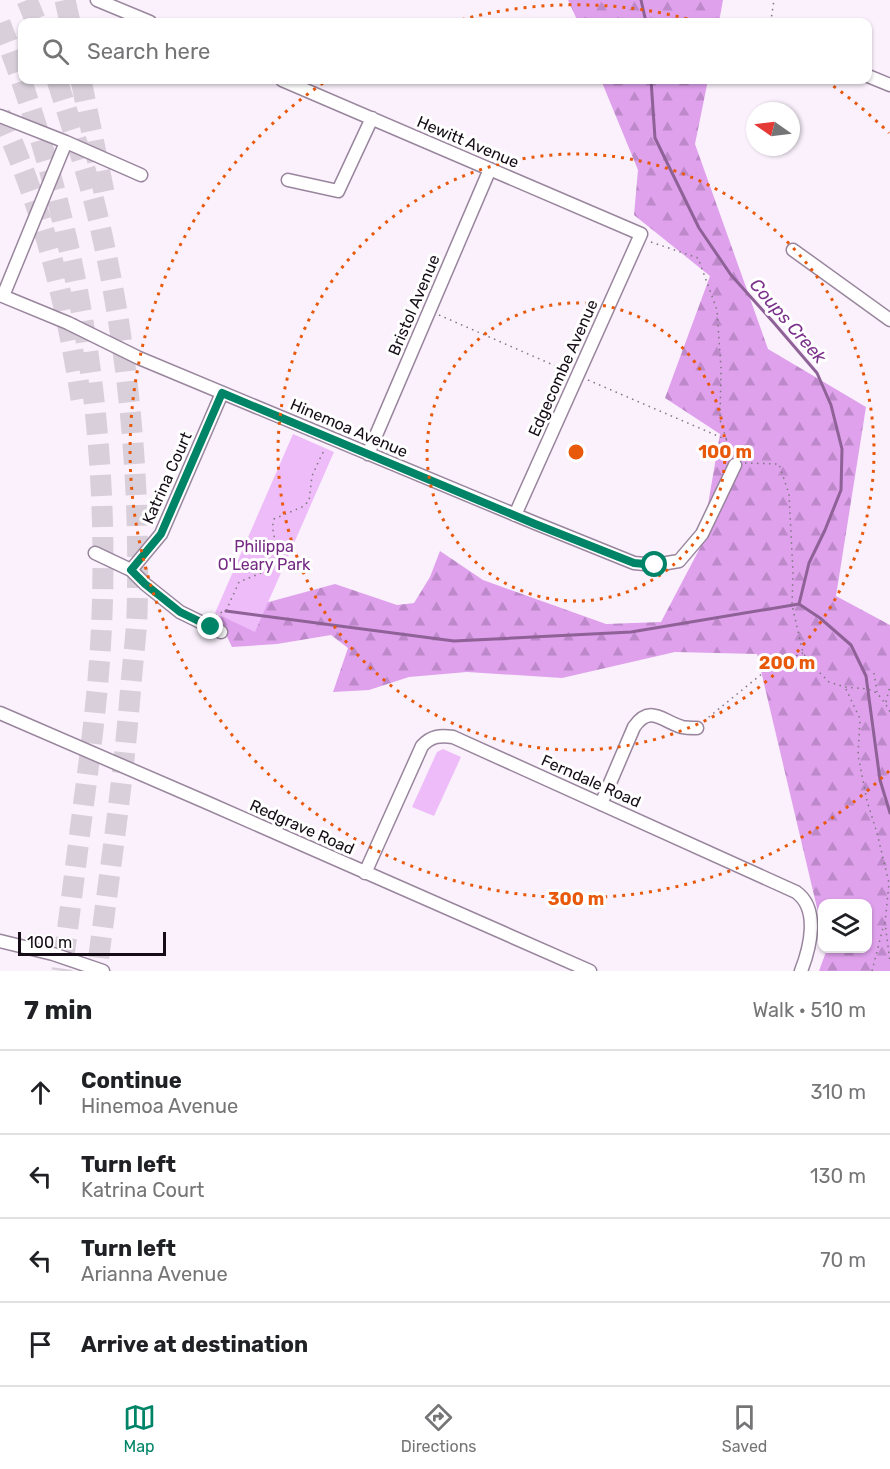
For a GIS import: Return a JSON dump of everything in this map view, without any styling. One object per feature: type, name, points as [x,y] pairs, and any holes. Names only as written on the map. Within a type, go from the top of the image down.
[{"type":"street","points":[[97,0],[140,18]]},
{"type":"street","points":[[872,78],[890,85]]},
{"type":"street","name":"Hewitt Avenue","points":[[291,84],[641,234]]},
{"type":"street","points":[[0,117],[66,142],[141,175]]},
{"type":"street","points":[[288,180],[338,191],[372,118]]},
{"type":"street","points":[[2,296],[66,142]]},
{"type":"street","name":"Bristol Avenue","points":[[368,454],[490,169]]},
{"type":"street","name":"Edgecombe Avenue","points":[[515,515],[641,234]]},
{"type":"street","points":[[794,250],[890,320]]},
{"type":"street","name":"Hinemoa Avenue","points":[[2,296],[68,323],[139,358],[634,563],[655,565],[679,561],[702,534],[735,465]]},
{"type":"street","name":"Katrina Court","points":[[131,570],[161,534],[222,393]]},
{"type":"street","points":[[94,553],[131,570],[180,612],[221,632]]},
{"type":"street","name":"Redgrave Road","points":[[0,713],[590,971]]},
{"type":"street","points":[[601,804],[638,721],[645,716],[652,715],[683,728],[697,728]]},
{"type":"street","name":"Ferndale Road","points":[[365,873],[422,746],[435,736],[453,737],[789,888],[803,897],[809,912],[810,939],[801,971]]},
{"type":"street","points":[[0,941],[53,954],[103,971]]},
{"type":"path","points":[[771,18],[774,0]]},
{"type":"path","points":[[641,234],[641,239],[698,258],[717,310],[721,368],[720,420],[735,465],[779,464],[789,494],[793,573],[792,605],[803,652],[829,682],[845,687],[868,688],[877,693],[890,712]]},
{"type":"path","points":[[226,611],[239,582],[278,564],[280,556],[271,527],[274,519],[302,507],[309,501],[312,476],[322,454],[335,440]]},
{"type":"path","points":[[697,728],[774,664],[803,652]]},
{"type":"path","points":[[874,673],[877,693]]},
{"type":"path","points":[[885,703],[890,686]]},
{"type":"path","points":[[845,687],[860,719],[858,755],[867,801],[889,883],[885,923],[872,971]]},
{"type":"path","points":[[885,923],[890,962]]},
{"type":"green space","points":[[568,0],[723,0],[720,18],[576,18]]},
{"type":"green space","points":[[603,84],[707,84],[695,144],[768,349],[866,407],[836,596],[890,625],[890,971],[819,971],[826,953],[872,953],[872,899],[818,899],[818,912],[757,654],[675,652],[562,678],[467,672],[409,677],[369,690],[333,692],[348,648],[331,635],[277,644],[232,647],[217,616],[335,584],[397,605],[414,603],[430,577],[440,551],[483,580],[606,624],[661,622],[701,546],[720,434],[665,398],[710,276],[634,215],[638,170]]},
{"type":"green space","name":"Philippa O'Leary Park","points":[[293,434],[334,452],[255,632],[215,613]]},
{"type":"green space","points":[[443,749],[461,757],[434,816],[412,807],[437,752]]},
{"type":"waterway","name":"Coups Creek","points":[[641,0],[645,18]]},
{"type":"waterway","name":"Coups Creek","points":[[651,84],[655,138],[699,228],[731,275],[817,373],[831,405],[842,449],[841,490],[809,563],[799,604],[820,618],[851,645],[866,676],[880,780],[890,813]]},
{"type":"waterway","points":[[226,611],[454,641],[631,632],[799,604]]},
{"type":"tunnel","points":[[27,0],[34,18]]},
{"type":"tunnel","points":[[65,0],[69,18]]},
{"type":"tunnel","points":[[0,23],[18,72]]},
{"type":"tunnel","points":[[22,84],[51,176],[70,254],[85,333],[95,413],[101,493],[103,573],[99,671],[62,971]]},
{"type":"tunnel","points":[[58,84],[95,205],[116,306],[130,408],[137,512],[135,641],[120,791],[97,971]]},
{"type":"tunnel","points":[[82,84],[105,197]]},
{"type":"tunnel","points":[[0,114],[28,183],[51,254],[68,326],[81,399]]},
{"type":"route","points":[[211,627],[180,612],[131,570],[161,534],[222,393],[535,524],[634,563],[655,565]]}]
